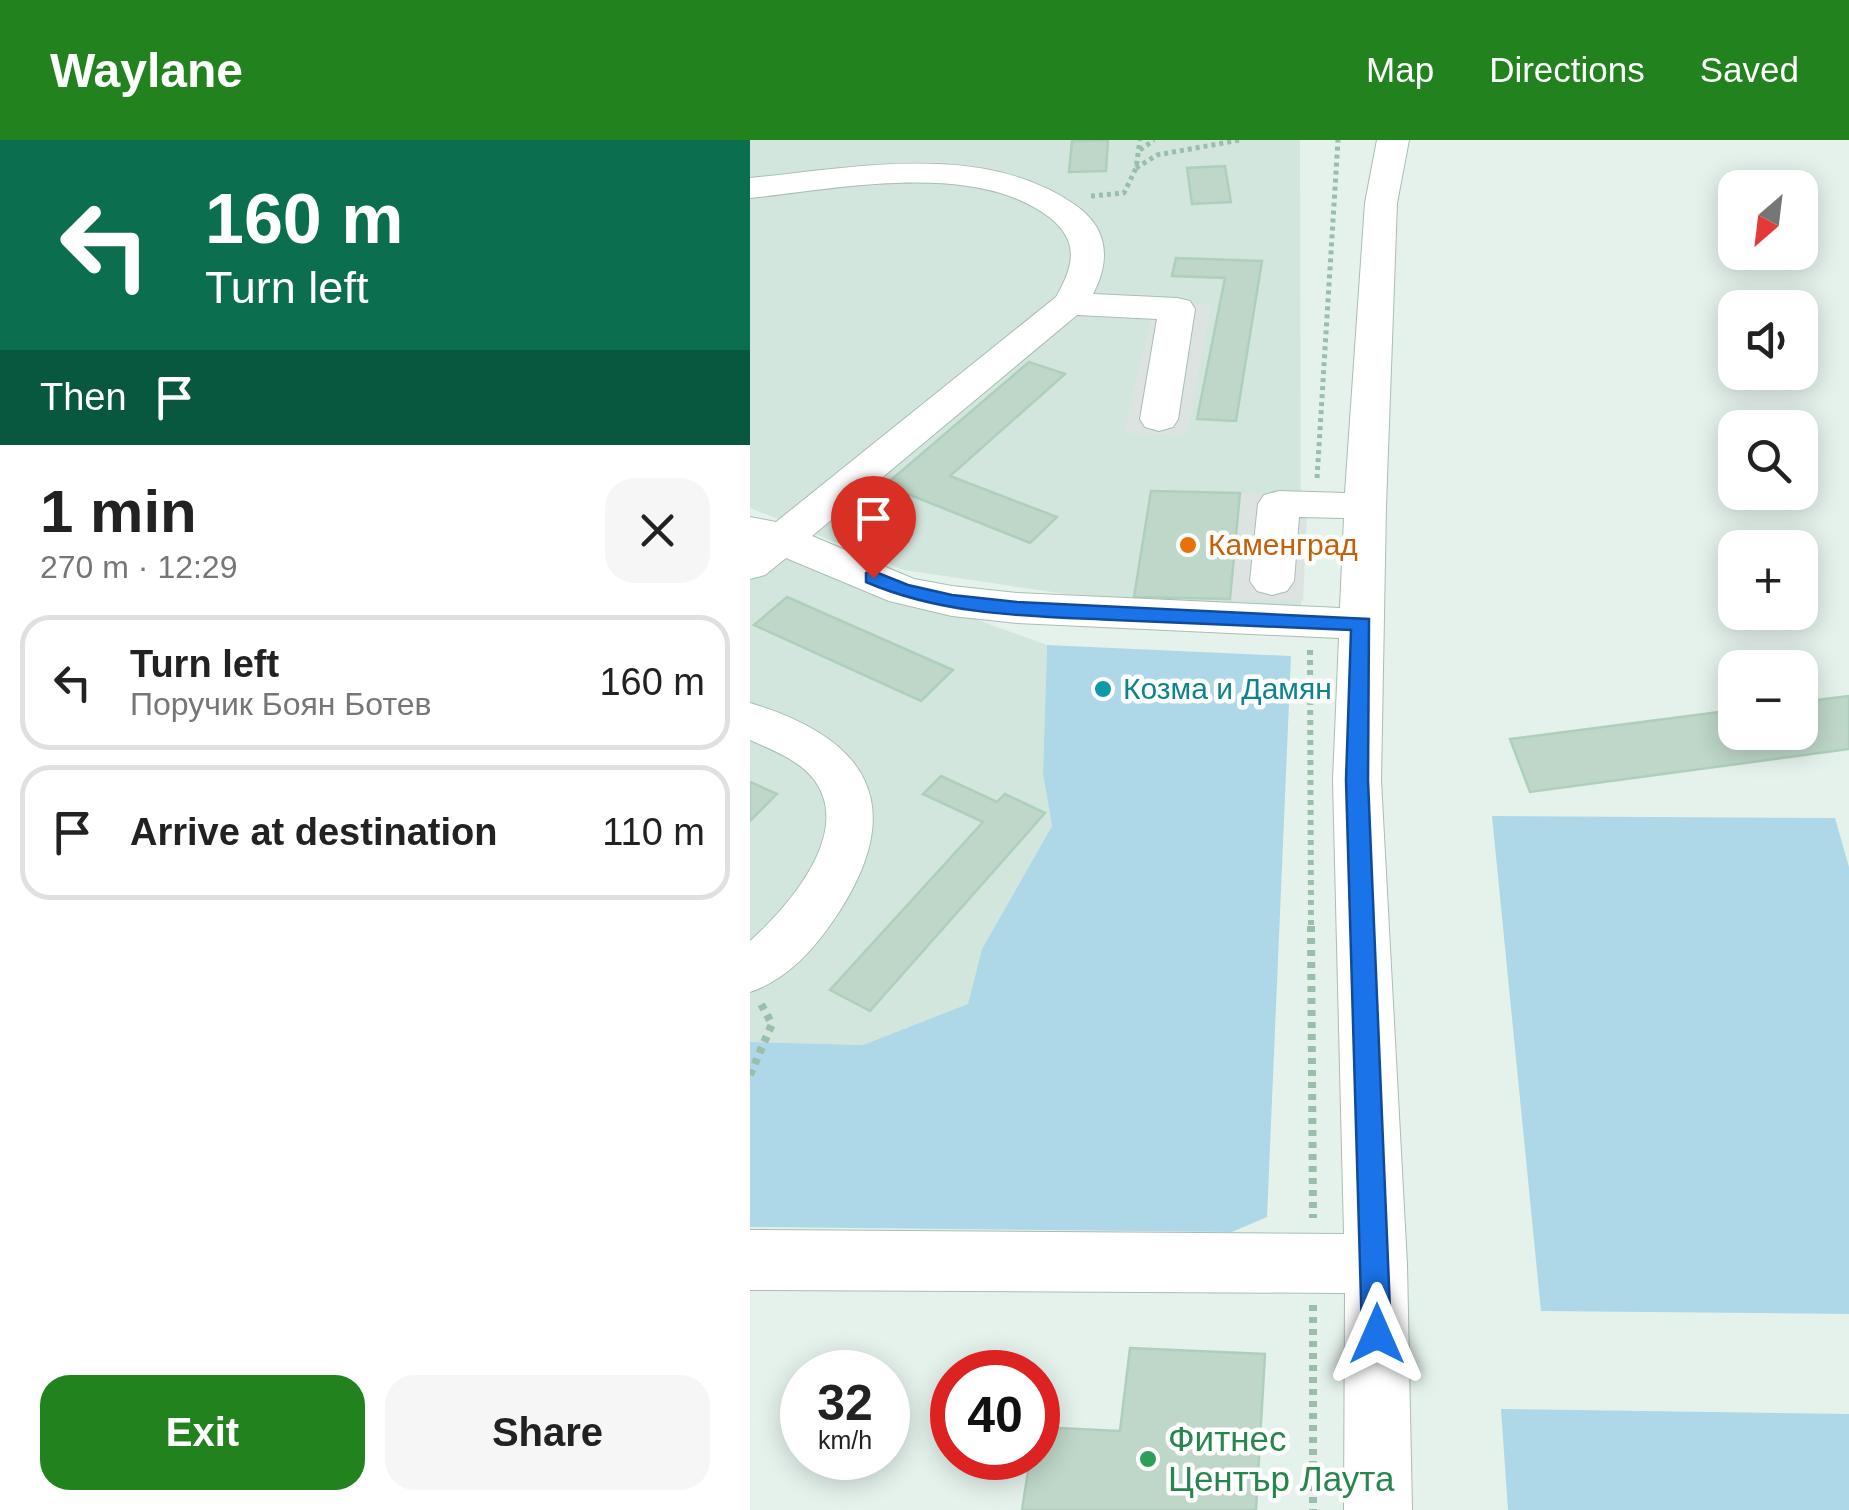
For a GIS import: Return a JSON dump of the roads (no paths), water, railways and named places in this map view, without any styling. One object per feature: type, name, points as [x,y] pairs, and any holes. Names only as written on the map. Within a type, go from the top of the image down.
[{"type":"street","points":[[916,176],[920,140]]},
{"type":"street","points":[[1370,140],[1381,203]]},
{"type":"street","points":[[1378,1510],[1376,1264],[1357,780],[1365,506],[1381,203],[1393,140]]},
{"type":"street","points":[[750,188],[916,176],[992,180],[1050,200],[1084,231],[1088,248],[1082,286],[1069,304],[761,544]]},
{"type":"street","points":[[1069,304],[1177,309],[1160,420]]},
{"type":"street","points":[[1272,581],[1279,504],[1365,506]]},
{"type":"street","points":[[761,544],[904,590],[952,601],[1017,608],[1362,624]]},
{"type":"street","points":[[750,720],[813,750],[840,778],[852,813],[848,844],[833,879],[751,979]]},
{"type":"street","points":[[750,1260],[1376,1264]]},
{"type":"place","name":"Каменград","points":[[1188,545]]},
{"type":"place","name":"Козма и Дамян","points":[[1103,689]]},
{"type":"place","name":"Фитнес Център Лаута","points":[[1148,1459]]}]
